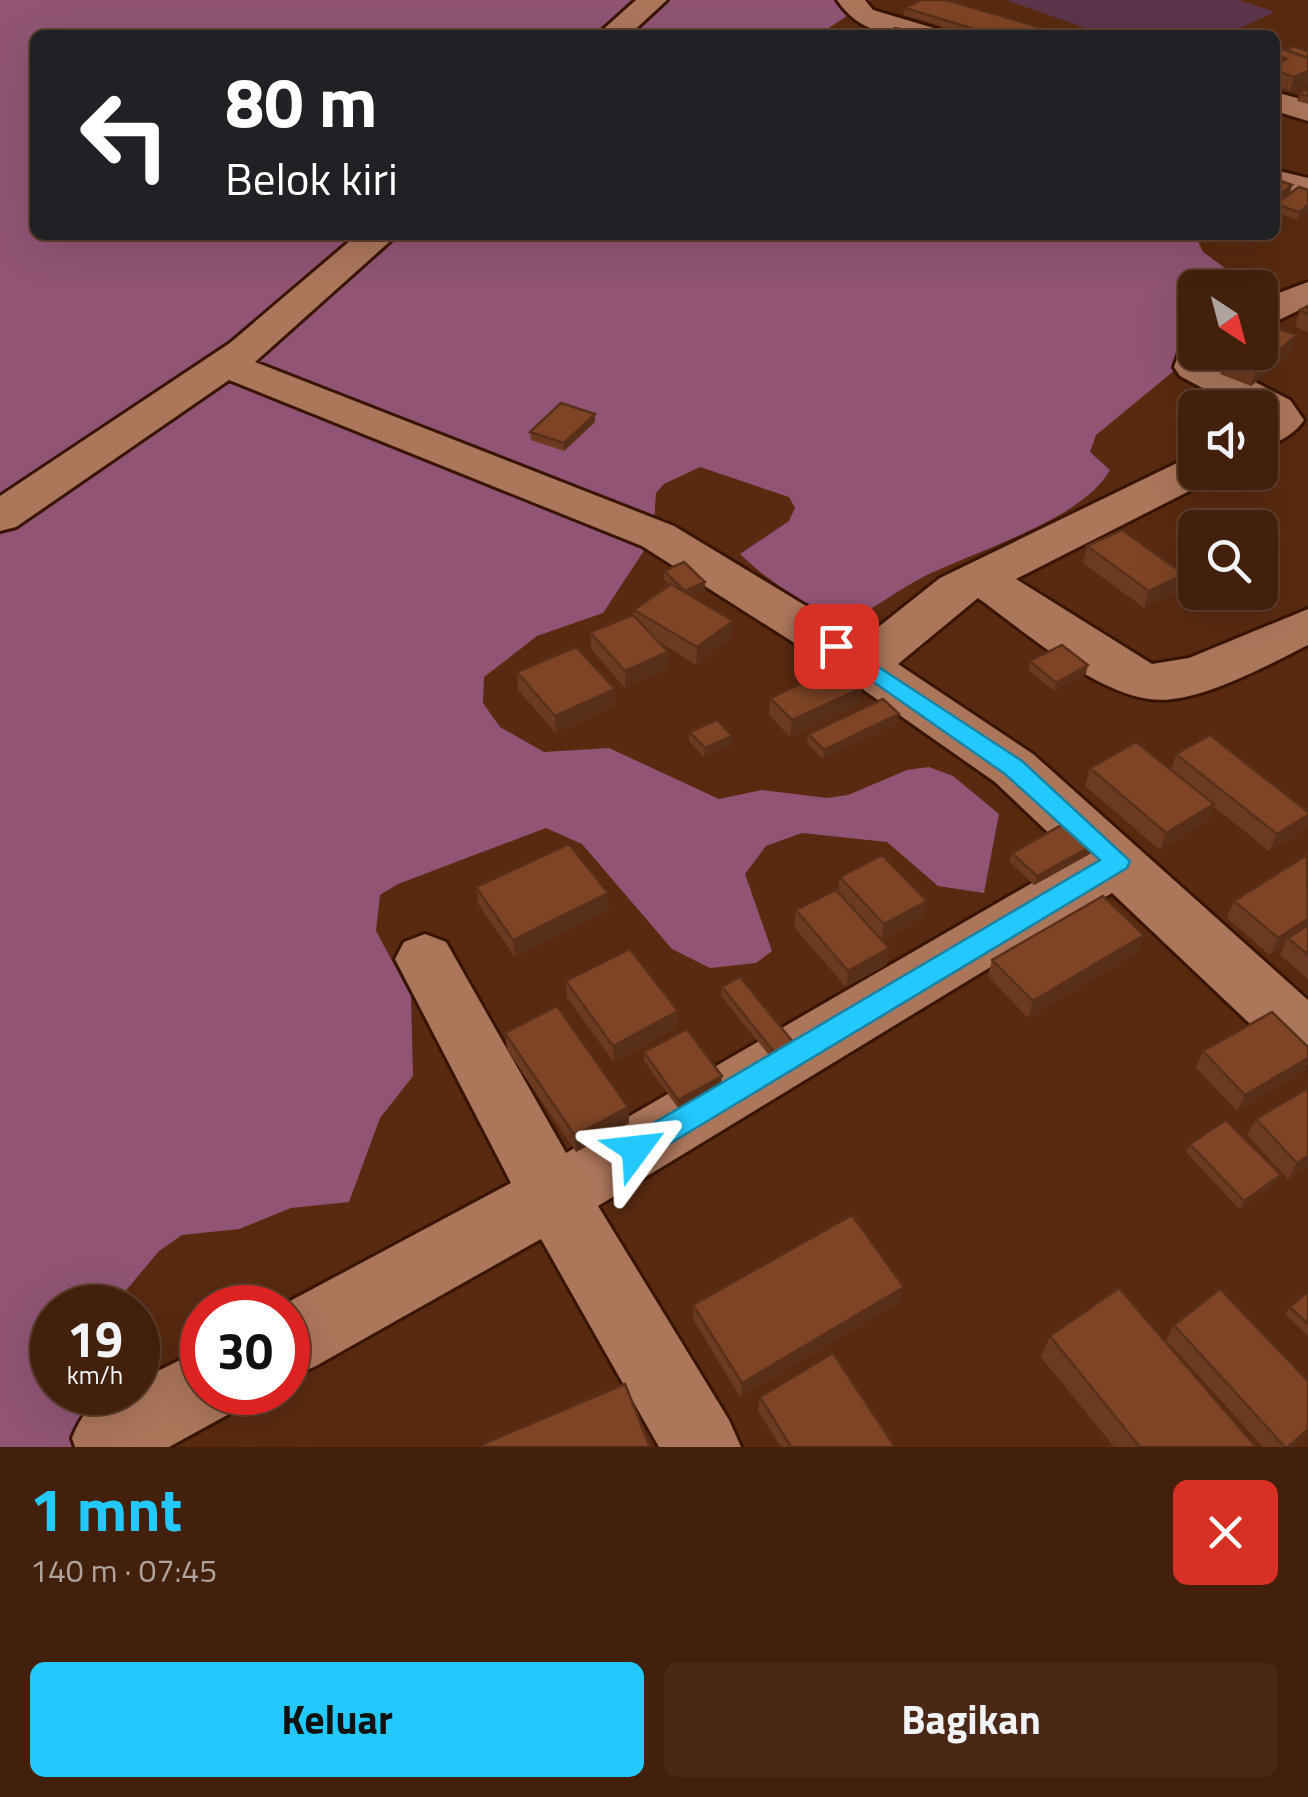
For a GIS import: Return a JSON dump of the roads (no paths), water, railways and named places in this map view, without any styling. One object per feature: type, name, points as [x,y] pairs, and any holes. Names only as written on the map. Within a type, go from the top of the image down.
[{"type":"street","points":[[618,30],[653,0]]},
{"type":"street","points":[[851,0],[864,16],[910,30]]},
{"type":"street","points":[[1280,103],[1308,111]]},
{"type":"street","points":[[1280,181],[1308,188]]},
{"type":"street","points":[[0,517],[235,358],[374,240]]},
{"type":"street","points":[[1278,306],[1308,294]]},
{"type":"street","points":[[235,358],[658,536],[865,664],[1014,768],[1308,1039]]},
{"type":"street","points":[[1200,370],[1238,390]]},
{"type":"street","points":[[865,664],[957,589],[1178,479]]},
{"type":"street","points":[[980,577],[1103,660],[1147,683],[1174,681],[1308,625]]},
{"type":"street","points":[[310,1329],[554,1196],[1118,861]]},
{"type":"street","points":[[426,960],[554,1196],[702,1447]]},
{"type":"street","points":[[110,1438],[180,1400]]}]
